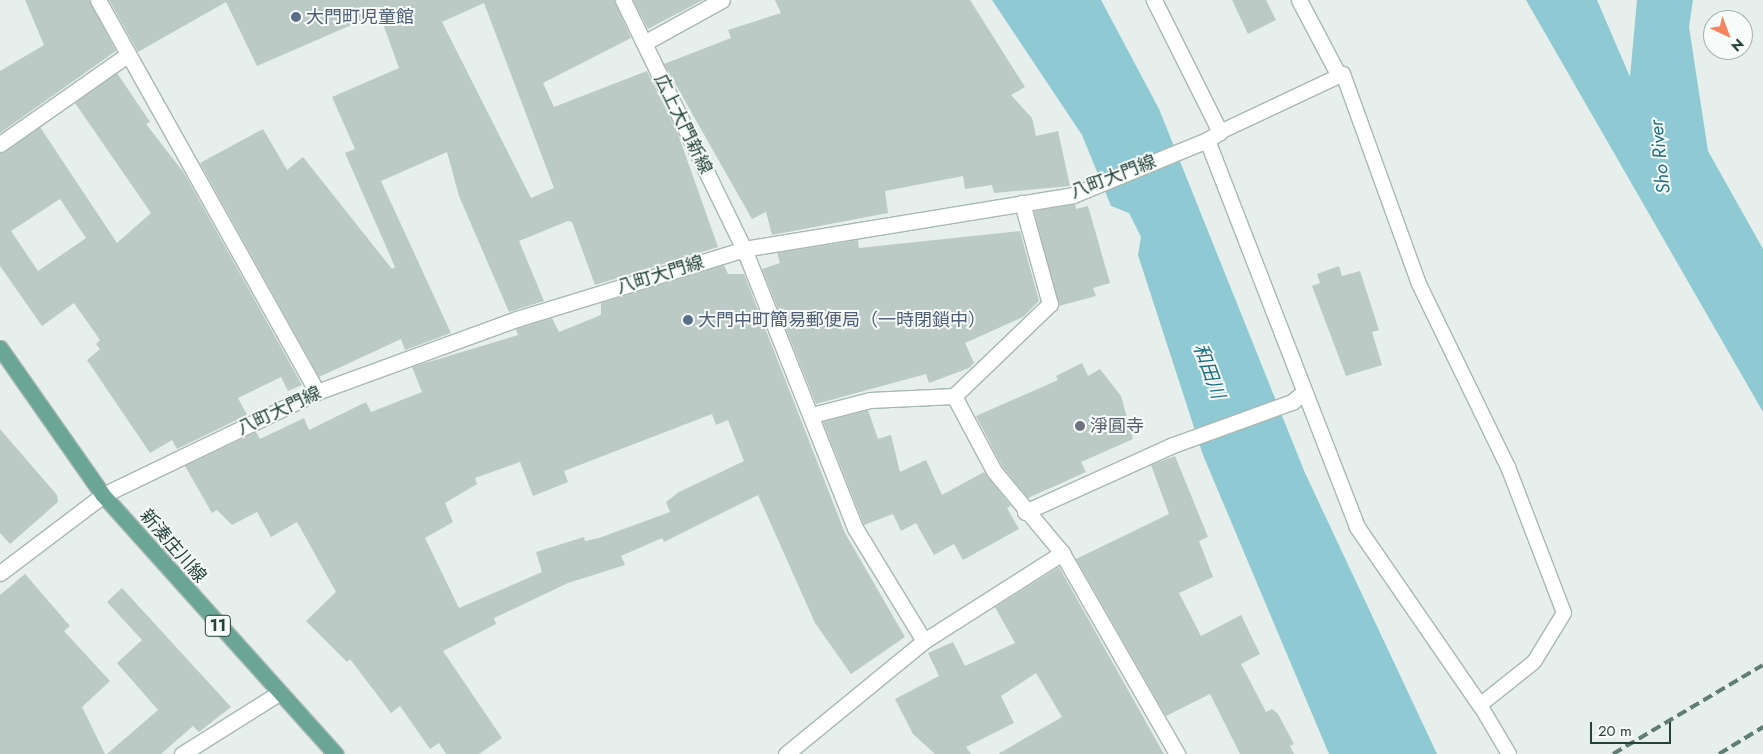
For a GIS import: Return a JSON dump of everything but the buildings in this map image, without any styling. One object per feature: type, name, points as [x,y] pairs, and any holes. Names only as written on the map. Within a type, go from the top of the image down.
[{"type":"main road","name":"新湊庄川線","points":[[0,348],[104,495],[335,754]]},
{"type":"street","points":[[98,0],[127,55],[204,182],[317,392]]},
{"type":"street","name":"広上大門新線","points":[[623,0],[744,249],[812,415],[855,528],[924,640]]},
{"type":"street","points":[[644,43],[722,0]]},
{"type":"street","points":[[1154,0],[1220,132]]},
{"type":"street","points":[[1299,0],[1339,76]]},
{"type":"street","points":[[0,144],[127,55]]},
{"type":"street","name":"八町大門線","points":[[0,573],[104,495],[317,392],[517,320],[744,249],[1074,194],[1207,140],[1220,132]]},
{"type":"street","points":[[1207,140],[1357,527],[1480,705]]},
{"type":"street","points":[[812,415],[870,400],[954,396],[1050,304],[1022,203]]},
{"type":"street","points":[[1025,512],[1173,445],[1292,402],[1304,392]]},
{"type":"street","points":[[954,396],[994,471],[1025,512],[1062,553],[1177,754]]},
{"type":"street","points":[[786,754],[924,640],[1062,553]]},
{"type":"street","points":[[182,754],[279,693]]},
{"type":"lane","points":[[1220,132],[1343,74],[1419,284],[1508,467],[1564,613],[1534,662],[1480,705],[1509,754]]},
{"type":"water","name":"和田川","points":[[992,0],[1101,0],[1159,109],[1305,473],[1437,754],[1329,754],[1203,455],[1138,255],[1141,237],[1129,213],[1111,206],[1082,135]]},
{"type":"water","name":"Sho River","points":[[1526,0],[1597,0],[1630,77],[1637,0],[1693,0],[1689,27],[1708,151],[1763,249],[1763,412]]},
{"type":"railway","points":[[1613,754],[1763,665]]},
{"type":"railway","points":[[1719,754],[1763,727]]},
{"type":"place","name":"大門町児童館","points":[[296,17]]},
{"type":"place","name":"大門中町簡易郵便局（一時閉鎖中）","points":[[688,320]]},
{"type":"place","name":"淨圓寺","points":[[1080,426]]}]
